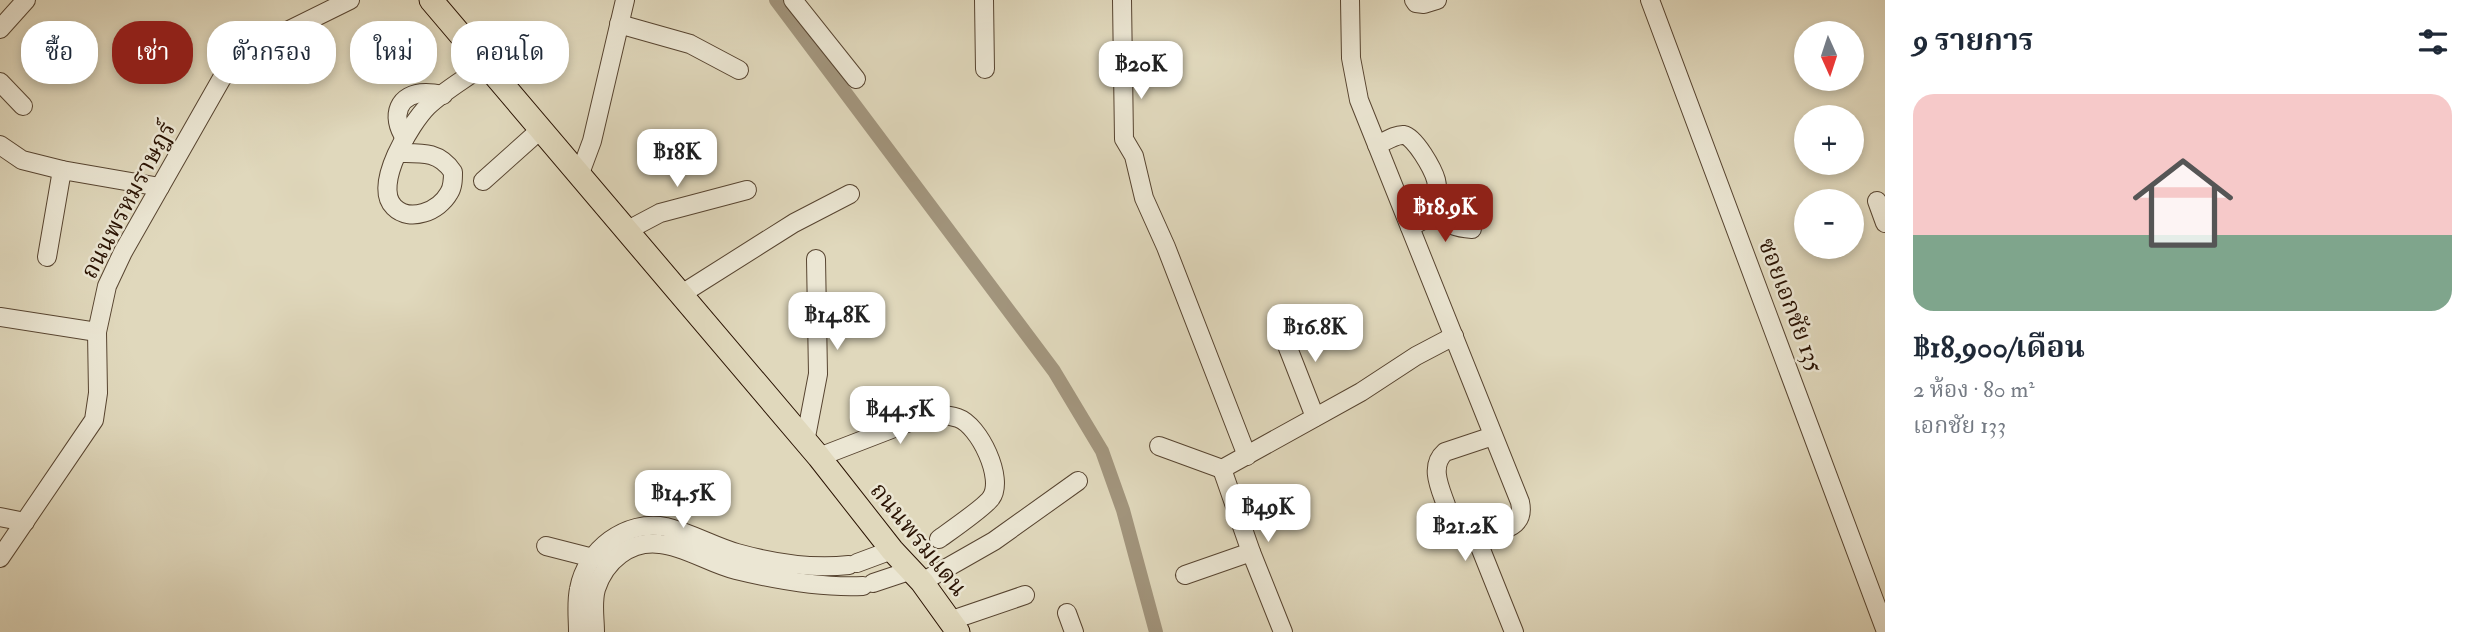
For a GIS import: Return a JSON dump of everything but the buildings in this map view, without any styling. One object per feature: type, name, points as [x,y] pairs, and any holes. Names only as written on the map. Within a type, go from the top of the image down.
[{"type":"main road","name":"ถนนพรมแดน","points":[[430,0],[451,24]]},
{"type":"main road","name":"ถนนพรมแดน","points":[[502,84],[812,450],[955,626]]},
{"type":"street","points":[[0,29],[26,0]]},
{"type":"street","name":"ถนนพรหมราษฎร์","points":[[0,558],[94,420],[98,393],[97,332],[107,286],[123,252],[222,78],[249,52],[350,0]]},
{"type":"street","points":[[579,176],[592,141],[625,0]]},
{"type":"street","points":[[793,0],[856,79]]},
{"type":"street","points":[[984,0],[985,69]]},
{"type":"street","points":[[1122,0],[1124,139],[1134,156],[1144,198],[1166,247],[1247,456]]},
{"type":"street","points":[[1350,0],[1354,81],[1522,513],[1512,526],[1480,539],[1480,547],[1514,632]]},
{"type":"street","points":[[1414,0],[1424,4],[1437,0]]},
{"type":"street","name":"ซอยเอกชัย 135","points":[[1650,0],[1885,629]]},
{"type":"street","points":[[619,24],[690,44],[740,70]]},
{"type":"street","points":[[0,82],[23,106]]},
{"type":"street","points":[[402,145],[396,118],[398,108],[415,95],[443,95],[458,84]]},
{"type":"street","points":[[483,181],[540,130]]},
{"type":"street","points":[[1377,145],[1404,135],[1413,140],[1436,177],[1438,191],[1435,214]]},
{"type":"street","points":[[0,145],[22,160],[62,170],[160,187]]},
{"type":"street","points":[[47,257],[62,170]]},
{"type":"street","points":[[626,232],[660,213],[747,190]]},
{"type":"street","points":[[680,295],[794,223],[850,194]]},
{"type":"street","points":[[1877,201],[1885,223]]},
{"type":"street","points":[[1410,227],[1435,214]]},
{"type":"street","points":[[1435,214],[1447,224],[1472,229]]},
{"type":"street","points":[[816,259],[818,374],[812,450],[920,418],[935,415],[960,419],[975,431],[992,466],[996,481],[992,498],[939,539]]},
{"type":"street","points":[[0,317],[97,332]]},
{"type":"street","points":[[1279,325],[1315,417]]},
{"type":"street","points":[[1159,446],[1222,469],[1454,336]]},
{"type":"street","points":[[1446,505],[1437,476],[1439,457],[1445,452],[1493,436]]},
{"type":"street","points":[[1222,469],[1283,632]]},
{"type":"street","points":[[578,632],[579,587],[593,558],[609,540],[627,530],[664,527],[761,576],[829,586],[863,585],[917,576],[994,541],[1078,481]]},
{"type":"street","points":[[0,517],[25,522]]},
{"type":"street","points":[[596,632],[596,591],[608,565],[633,547],[662,544],[720,557],[836,567],[850,565],[892,550]]},
{"type":"street","points":[[546,546],[593,558]]},
{"type":"street","points":[[1185,575],[1251,552]]},
{"type":"street","points":[[850,565],[863,585]]},
{"type":"street","points":[[955,626],[1025,595]]},
{"type":"street","points":[[1067,613],[1074,632]]},
{"type":"waterway","points":[[776,0],[1054,371],[1102,451],[1123,510],[1156,632]]}]
